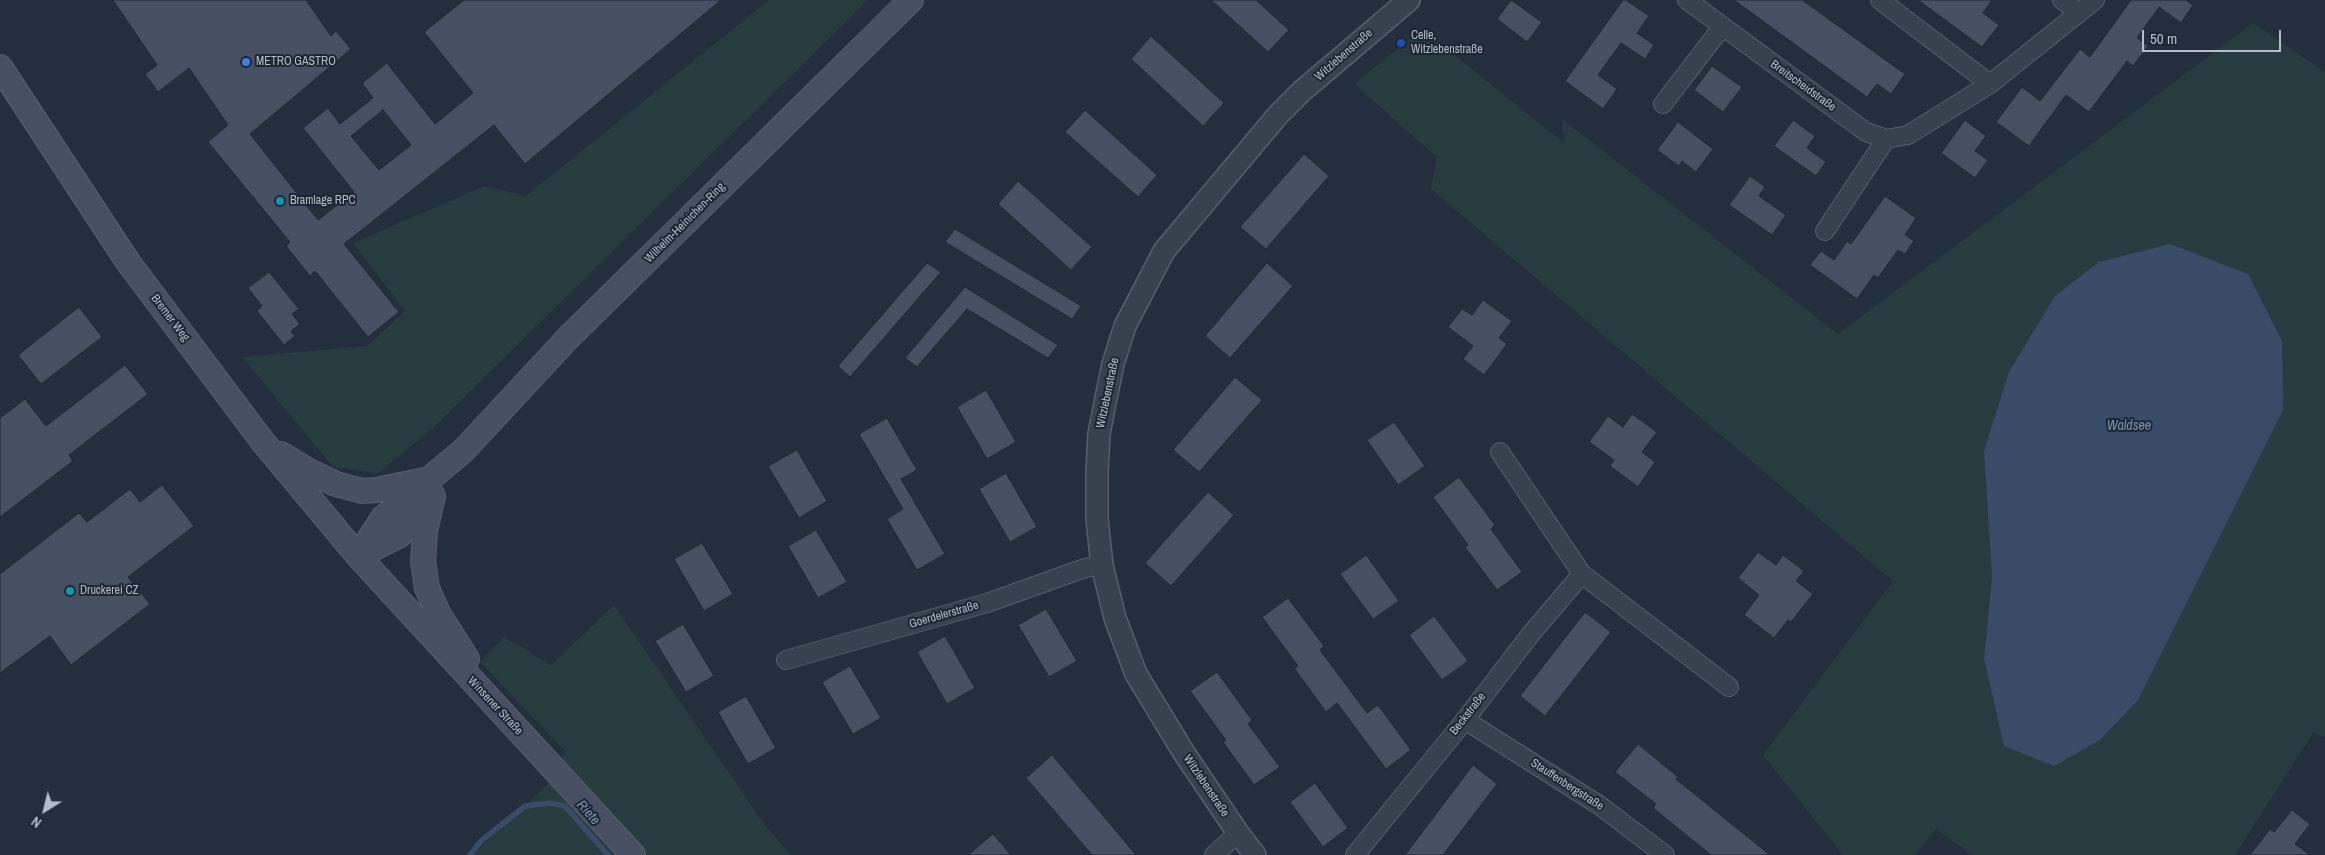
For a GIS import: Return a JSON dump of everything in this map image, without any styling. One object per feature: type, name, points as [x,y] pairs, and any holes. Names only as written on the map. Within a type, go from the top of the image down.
[{"type":"main road","name":"Wilhelm-Heinichen-Ring","points":[[358,556],[383,518],[431,487],[568,338],[911,0]]},
{"type":"main road","name":"Bremer Weg","points":[[0,67],[128,262],[263,442],[358,556]]},
{"type":"main road","points":[[263,442],[309,471],[336,484],[362,491],[431,487],[423,561],[427,588],[438,613],[500,711]]},
{"type":"main road","name":"Winsener Straße","points":[[358,556],[633,855]]},
{"type":"street","name":"Witzlebenstraße","points":[[1255,855],[1184,753],[1136,674],[1115,618],[1102,565],[1097,519],[1096,472],[1099,434],[1113,364],[1125,326],[1164,251],[1278,115],[1302,91],[1408,0]]},
{"type":"street","name":"Breitscheidstraße","points":[[1687,0],[1866,132],[1886,139]]},
{"type":"street","points":[[1880,0],[1990,84]]},
{"type":"street","points":[[2062,0],[2079,13]]},
{"type":"street","points":[[1825,231],[1886,139],[1908,135],[1990,84],[2095,0]]},
{"type":"street","points":[[1663,104],[1722,27]]},
{"type":"street","points":[[1500,452],[1582,574],[1729,687]]},
{"type":"street","name":"Goerdelerstraße","points":[[786,660],[987,602],[1085,568],[1102,565]]},
{"type":"street","name":"Beckstraße","points":[[1355,855],[1465,720],[1530,635],[1582,574]]},
{"type":"street","name":"Stauffenbergstraße","points":[[1465,720],[1599,805],[1665,855]]},
{"type":"street","points":[[1214,855],[1238,833]]},
{"type":"green space","points":[[769,0],[868,0],[433,428],[378,473],[333,467],[242,357],[367,346],[405,311],[353,243],[484,186],[526,196]]},
{"type":"green space","points":[[2253,23],[2325,72],[2325,737],[2313,733],[2235,855],[1972,855],[1936,829],[1915,855],[1843,855],[1763,755],[1893,581],[1431,189],[1437,157],[1354,84],[1422,29],[1564,143],[1562,119],[1838,334]],"holes":[[[1984,451],[2004,745],[1984,659],[1992,577]]]},
{"type":"green space","points":[[614,605],[764,824],[791,855],[472,855],[545,787],[566,752],[480,662],[504,637],[551,665]]},
{"type":"water","name":"Waldsee","points":[[2170,244],[2248,274],[2282,341],[2283,410],[2138,700],[2100,740],[2054,766],[2004,746],[1984,659],[1992,577],[1984,451],[2009,372],[2055,296],[2099,262]]},
{"type":"building","points":[[113,0],[306,0],[331,36],[336,31],[351,49],[250,134],[318,220],[354,192],[303,128],[328,108],[340,124],[373,98],[362,83],[387,63],[435,124],[473,93],[424,32],[464,0],[721,0],[525,164],[494,125],[344,244],[399,312],[368,337],[315,271],[310,276],[286,246],[290,242],[208,142],[228,125],[189,68],[158,92],[145,74],[157,65]],"holes":[[[383,110],[411,145],[379,170],[351,136]]]},
{"type":"building","points":[[1211,0],[1256,0],[1289,30],[1268,52]]},
{"type":"building","points":[[1511,0],[1542,22],[1527,42],[1497,19]]},
{"type":"building","points":[[1623,0],[1626,0],[1649,16],[1637,33],[1654,45],[1645,59],[1621,43],[1598,75],[1617,89],[1603,109],[1565,81]]},
{"type":"building","points":[[1734,0],[1802,0],[1905,74],[1891,94],[1877,84],[1867,97]]},
{"type":"building","points":[[1918,0],[1992,0],[1983,13],[1999,25],[1982,47]]},
{"type":"building","points":[[2131,0],[2186,0],[2193,5],[2181,23],[2159,7],[2137,38],[2148,46],[2133,66],[2127,61],[2089,112],[2066,95],[2029,146],[1996,122],[2022,87],[2040,101],[2080,49],[2090,57]]},
{"type":"building","points":[[1151,36],[1224,103],[1203,126],[1131,59]]},
{"type":"building","points":[[1712,66],[1742,87],[1723,112],[1694,90]]},
{"type":"building","points":[[1085,110],[1157,175],[1138,197],[1065,132]]},
{"type":"building","points":[[1793,120],[1815,136],[1807,148],[1826,162],[1816,176],[1774,146]]},
{"type":"building","points":[[1965,120],[1986,136],[1975,151],[1988,160],[1975,178],[1941,153]]},
{"type":"building","points":[[1678,122],[1713,149],[1696,172],[1682,161],[1679,166],[1657,150]]},
{"type":"building","points":[[1304,154],[1329,176],[1266,249],[1240,227]]},
{"type":"building","points":[[1750,176],[1765,187],[1759,196],[1786,215],[1772,235],[1729,205]]},
{"type":"building","points":[[1018,181],[1092,247],[1071,270],[998,204]]},
{"type":"building","points":[[1885,196],[1916,218],[1905,235],[1914,241],[1905,254],[1898,250],[1878,278],[1874,275],[1857,299],[1810,265],[1821,251],[1834,260],[1847,241],[1851,244]]},
{"type":"building","points":[[955,229],[1081,306],[1072,319],[945,242]]},
{"type":"building","points":[[927,263],[941,272],[850,377],[838,366]]},
{"type":"building","points":[[1267,263],[1293,286],[1230,358],[1205,336]]},
{"type":"building","points":[[269,272],[299,309],[292,314],[300,324],[291,331],[295,336],[284,345],[257,311],[262,306],[248,288]]},
{"type":"building","points":[[965,287],[1058,345],[1048,358],[967,309],[917,367],[905,358]]},
{"type":"building","points":[[1483,300],[1512,321],[1499,338],[1507,344],[1484,375],[1463,359],[1473,346],[1448,327],[1462,309],[1472,315]]},
{"type":"building","points":[[79,307],[102,337],[41,384],[18,355]]},
{"type":"building","points":[[125,365],[148,394],[69,455],[73,461],[0,517],[0,418],[25,399],[46,426]]},
{"type":"building","points":[[1235,377],[1262,400],[1199,472],[1173,450]]},
{"type":"building","points":[[986,390],[1016,442],[987,459],[957,407]]},
{"type":"building","points":[[1632,414],[1657,432],[1642,452],[1655,462],[1638,487],[1610,466],[1614,460],[1589,442],[1608,416],[1623,427]]},
{"type":"building","points":[[887,418],[917,470],[901,479],[945,554],[917,570],[887,519],[903,509],[859,434]]},
{"type":"building","points":[[1394,422],[1425,466],[1398,485],[1367,440]]},
{"type":"building","points":[[797,450],[827,501],[799,518],[768,466]]},
{"type":"building","points":[[1006,473],[1037,527],[1010,542],[979,489]]},
{"type":"building","points":[[1459,477],[1495,525],[1491,529],[1522,572],[1497,590],[1465,547],[1468,545],[1433,497]]},
{"type":"building","name":"Druckerei CZ","points":[[162,485],[194,526],[128,577],[150,604],[71,665],[50,636],[0,673],[0,574],[79,513],[87,522],[130,489],[140,502]]},
{"type":"building","points":[[1208,492],[1234,515],[1171,586],[1145,563]]},
{"type":"building","points":[[816,530],[847,582],[818,598],[788,546]]},
{"type":"building","points":[[702,543],[733,594],[704,611],[674,559]]},
{"type":"building","points":[[1758,552],[1776,565],[1783,555],[1804,571],[1796,581],[1813,594],[1791,622],[1788,620],[1774,638],[1744,615],[1759,595],[1738,578]]},
{"type":"building","points":[[1366,555],[1399,601],[1373,619],[1340,574]]},
{"type":"building","points":[[1288,598],[1324,646],[1320,650],[1367,713],[1378,705],[1411,750],[1386,769],[1337,703],[1326,712],[1294,668],[1298,666],[1262,617]]},
{"type":"building","points":[[1046,609],[1077,661],[1049,677],[1018,625]]},
{"type":"building","points":[[1585,612],[1611,632],[1545,716],[1520,696]]},
{"type":"building","points":[[1434,616],[1468,661],[1442,680],[1409,635]]},
{"type":"building","points":[[683,624],[714,676],[686,692],[655,641]]},
{"type":"building","points":[[945,636],[975,688],[947,704],[917,652]]},
{"type":"building","points":[[850,666],[881,718],[853,734],[822,682]]},
{"type":"building","points":[[1217,672],[1252,720],[1248,724],[1280,767],[1254,785],[1223,742],[1226,740],[1190,691]]},
{"type":"building","points":[[746,696],[776,748],[748,764],[718,712]]},
{"type":"building","points":[[1638,744],[1678,777],[1676,779],[1770,855],[1711,855],[1653,808],[1656,804],[1615,772]]},
{"type":"building","points":[[1052,755],[1136,855],[1092,855],[1026,778]]},
{"type":"building","points":[[1473,765],[1497,784],[1443,855],[1405,855]]},
{"type":"building","points":[[1315,783],[1348,828],[1323,847],[1290,802]]},
{"type":"building","points":[[2292,810],[2310,824],[2295,844],[2310,855],[2250,855],[2270,829],[2274,832]]},
{"type":"building","points":[[993,834],[1011,855],[968,855]]},
{"type":"waterway","name":"Riete","points":[[470,855],[481,841],[525,806],[550,803],[565,806],[608,855]]},
{"type":"place","name":"Celle, Witzlebenstraße","points":[[1401,43]]},
{"type":"place","name":"METRO GASTRO","points":[[246,62]]},
{"type":"place","name":"Bramlage RPC","points":[[280,201]]},
{"type":"place","name":"Druckerei CZ","points":[[70,591]]}]
